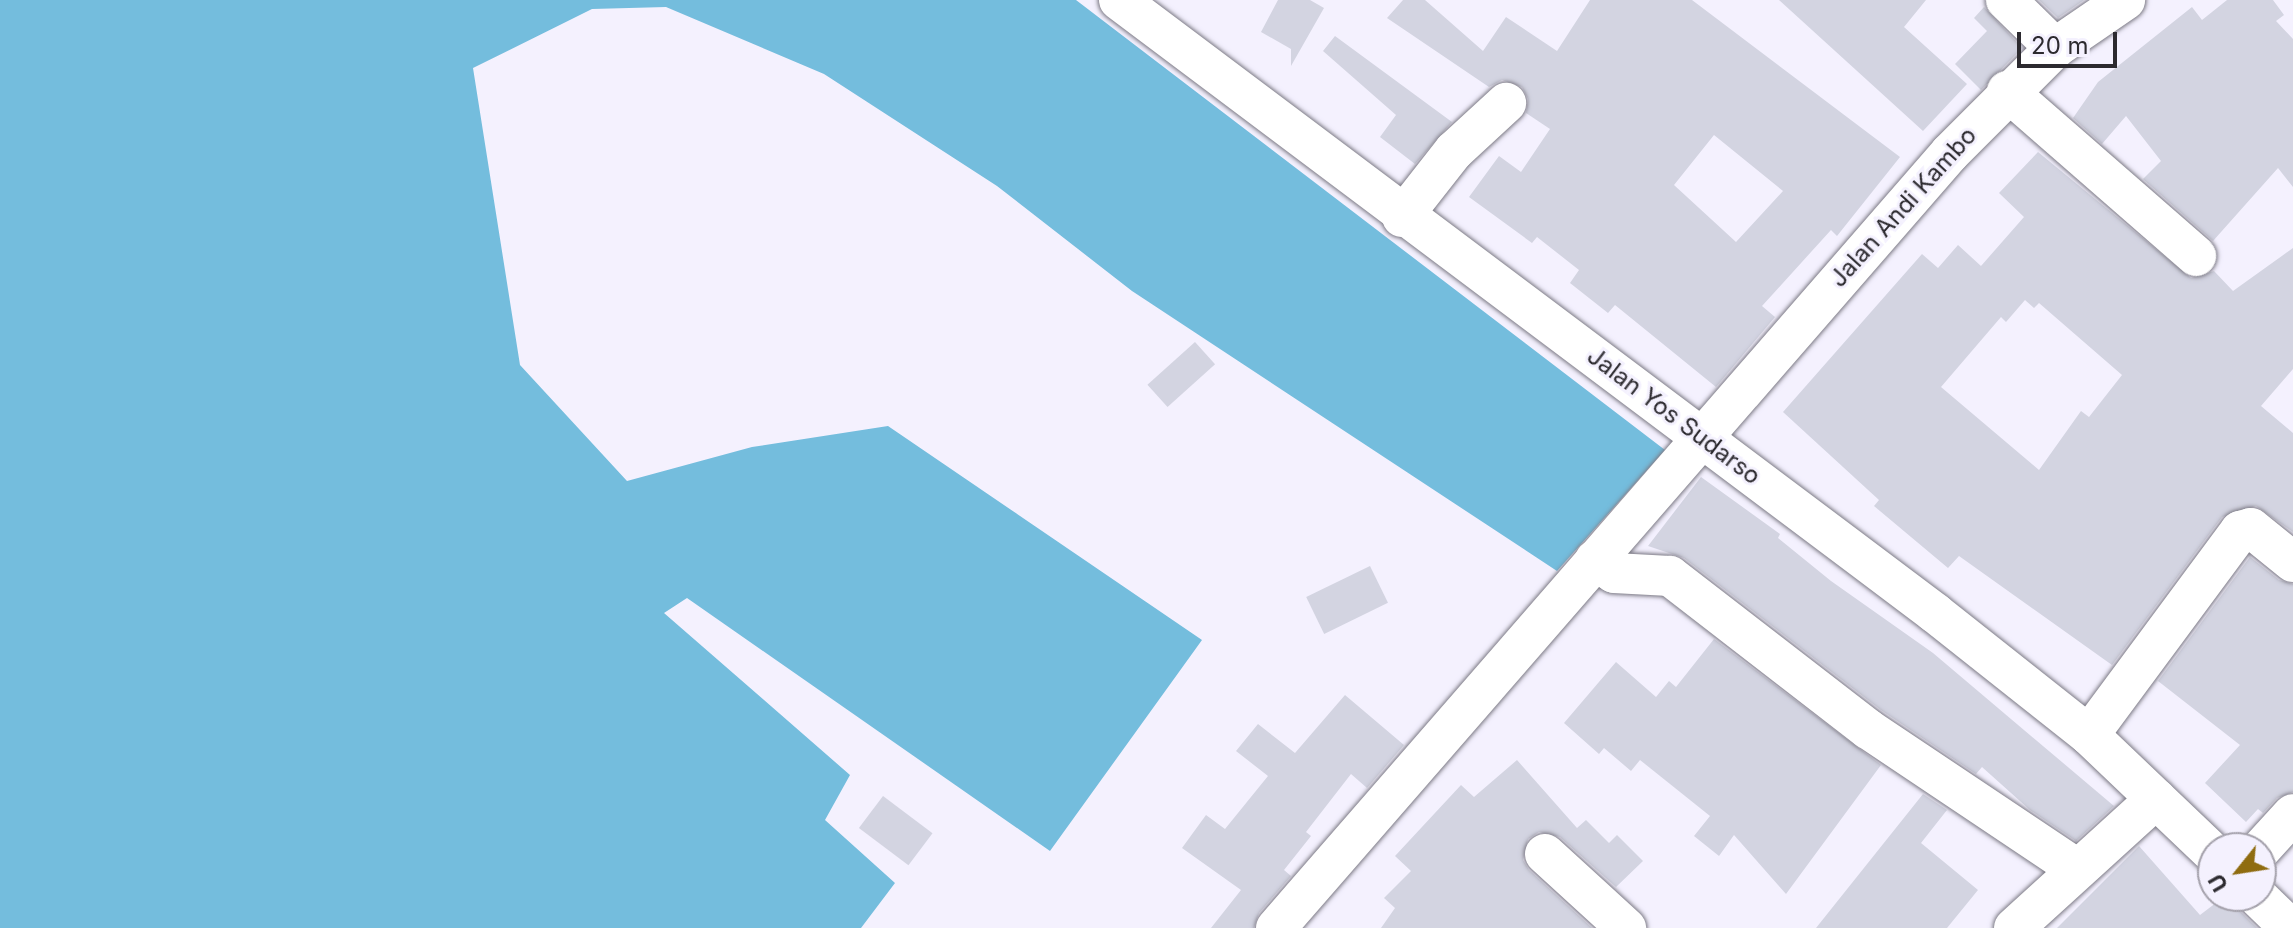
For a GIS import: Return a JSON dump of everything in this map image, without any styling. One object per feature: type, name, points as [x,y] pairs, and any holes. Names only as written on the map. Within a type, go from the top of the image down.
[{"type":"street","name":"Jalan Yos Sudarso","points":[[1119,0],[1402,217],[1701,435],[2089,735],[2197,838]]},
{"type":"street","points":[[2006,0],[2055,48]]},
{"type":"street","name":"Jalan Andi Kambo","points":[[1276,928],[1701,435],[2007,91],[2055,48],[2118,2]]},
{"type":"street","points":[[2007,91],[2196,256]]},
{"type":"street","points":[[1402,217],[1454,151],[1506,103]]},
{"type":"street","points":[[2089,735],[2240,531],[2251,528],[2293,562]]},
{"type":"street","points":[[1595,560],[1614,573],[1641,570],[1670,576],[1868,729],[2077,869]]},
{"type":"street","points":[[2014,928],[2156,799]]},
{"type":"street","points":[[2277,832],[2293,814]]},
{"type":"street","points":[[1545,854],[1626,928]]},
{"type":"street","points":[[2274,912],[2290,928]]},
{"type":"water","points":[[0,0],[1076,0],[1665,450],[1557,571],[1132,291],[997,186],[824,74],[666,7],[592,9],[473,68],[520,365],[627,481],[752,447],[888,426],[1202,640],[1050,851],[687,598],[664,613],[850,775],[825,820],[895,883],[861,928],[0,928]]},
{"type":"building","points":[[1278,0],[1310,0],[1324,8],[1291,66],[1291,49],[1261,32]]},
{"type":"building","points":[[1403,0],[1425,0],[1483,51],[1506,17],[1557,51],[1590,0],[1692,0],[1900,157],[1837,236],[1831,230],[1762,306],[1775,317],[1716,387],[1615,305],[1608,313],[1570,283],[1579,270],[1537,237],[1532,243],[1469,197],[1499,156],[1521,172],[1550,129],[1526,113],[1528,99],[1522,87],[1502,80],[1489,87],[1387,18]],"holes":[[[1714,135],[1783,191],[1736,242],[1674,185]]]},
{"type":"building","points":[[1779,0],[1926,0],[1904,27],[1967,84],[1923,131]]},
{"type":"building","points":[[2039,0],[2084,0],[2058,18]]},
{"type":"building","points":[[2227,0],[2273,0],[2284,15],[2276,21],[2293,39],[2293,187],[2278,168],[2213,241],[2143,179],[2161,161],[2126,116],[2102,144],[2073,118],[2098,82],[2192,7],[2202,20]]},
{"type":"building","points":[[1984,7],[2022,48],[1981,90],[1955,64],[1987,31],[1974,18]]},
{"type":"building","points":[[1335,36],[1452,122],[1415,164],[1380,137],[1396,115],[1323,51]]},
{"type":"building","points":[[2038,152],[2191,278],[2214,271],[2233,291],[2293,248],[2293,369],[2261,406],[2293,433],[2293,532],[2256,506],[2222,517],[2112,665],[1959,556],[1948,568],[1874,506],[1879,500],[1783,412],[1922,254],[1938,268],[1958,245],[1981,266],[2024,217],[1999,193]],"holes":[[[2025,300],[2034,308],[2039,303],[2122,375],[2089,417],[2081,411],[2039,470],[1941,387],[2001,317],[2006,322]]]},
{"type":"building","points":[[1195,342],[1215,364],[1168,407],[1147,385]]},
{"type":"building","points":[[1701,477],[1780,534],[1778,538],[1831,581],[1933,653],[2114,806],[2076,841],[2030,810],[1982,767],[1976,774],[1881,710],[1684,558],[1648,546]]},
{"type":"building","points":[[2250,557],[2279,580],[2293,584],[2293,792],[2277,798],[2263,813],[2258,809],[2246,822],[2205,783],[2240,745],[2158,681]]},
{"type":"building","points":[[1370,566],[1388,603],[1324,634],[1306,597]]},
{"type":"building","points":[[1714,639],[1881,765],[1786,894],[1734,835],[1719,856],[1694,836],[1710,816],[1640,760],[1631,771],[1604,748],[1599,754],[1564,723],[1616,662],[1656,697],[1669,681],[1676,687]]},
{"type":"building","points":[[1345,695],[1404,745],[1367,788],[1351,774],[1306,832],[1311,836],[1284,870],[1291,876],[1259,913],[1254,928],[1211,928],[1241,890],[1182,848],[1206,815],[1225,829],[1268,776],[1236,751],[1258,724],[1295,753]]},
{"type":"building","points":[[1517,760],[1577,828],[1586,820],[1609,843],[1617,835],[1643,861],[1616,887],[1560,837],[1539,832],[1528,839],[1523,860],[1529,870],[1592,928],[1381,928],[1395,908],[1384,898],[1411,871],[1395,856],[1461,785],[1474,797]]},
{"type":"building","points":[[1923,794],[1947,810],[1921,843],[1978,890],[1947,928],[1816,928]]},
{"type":"building","points":[[883,796],[933,833],[908,865],[859,828]]},
{"type":"building","points":[[2139,846],[2200,915],[2204,912],[2241,912],[2257,928],[2057,928]]}]
